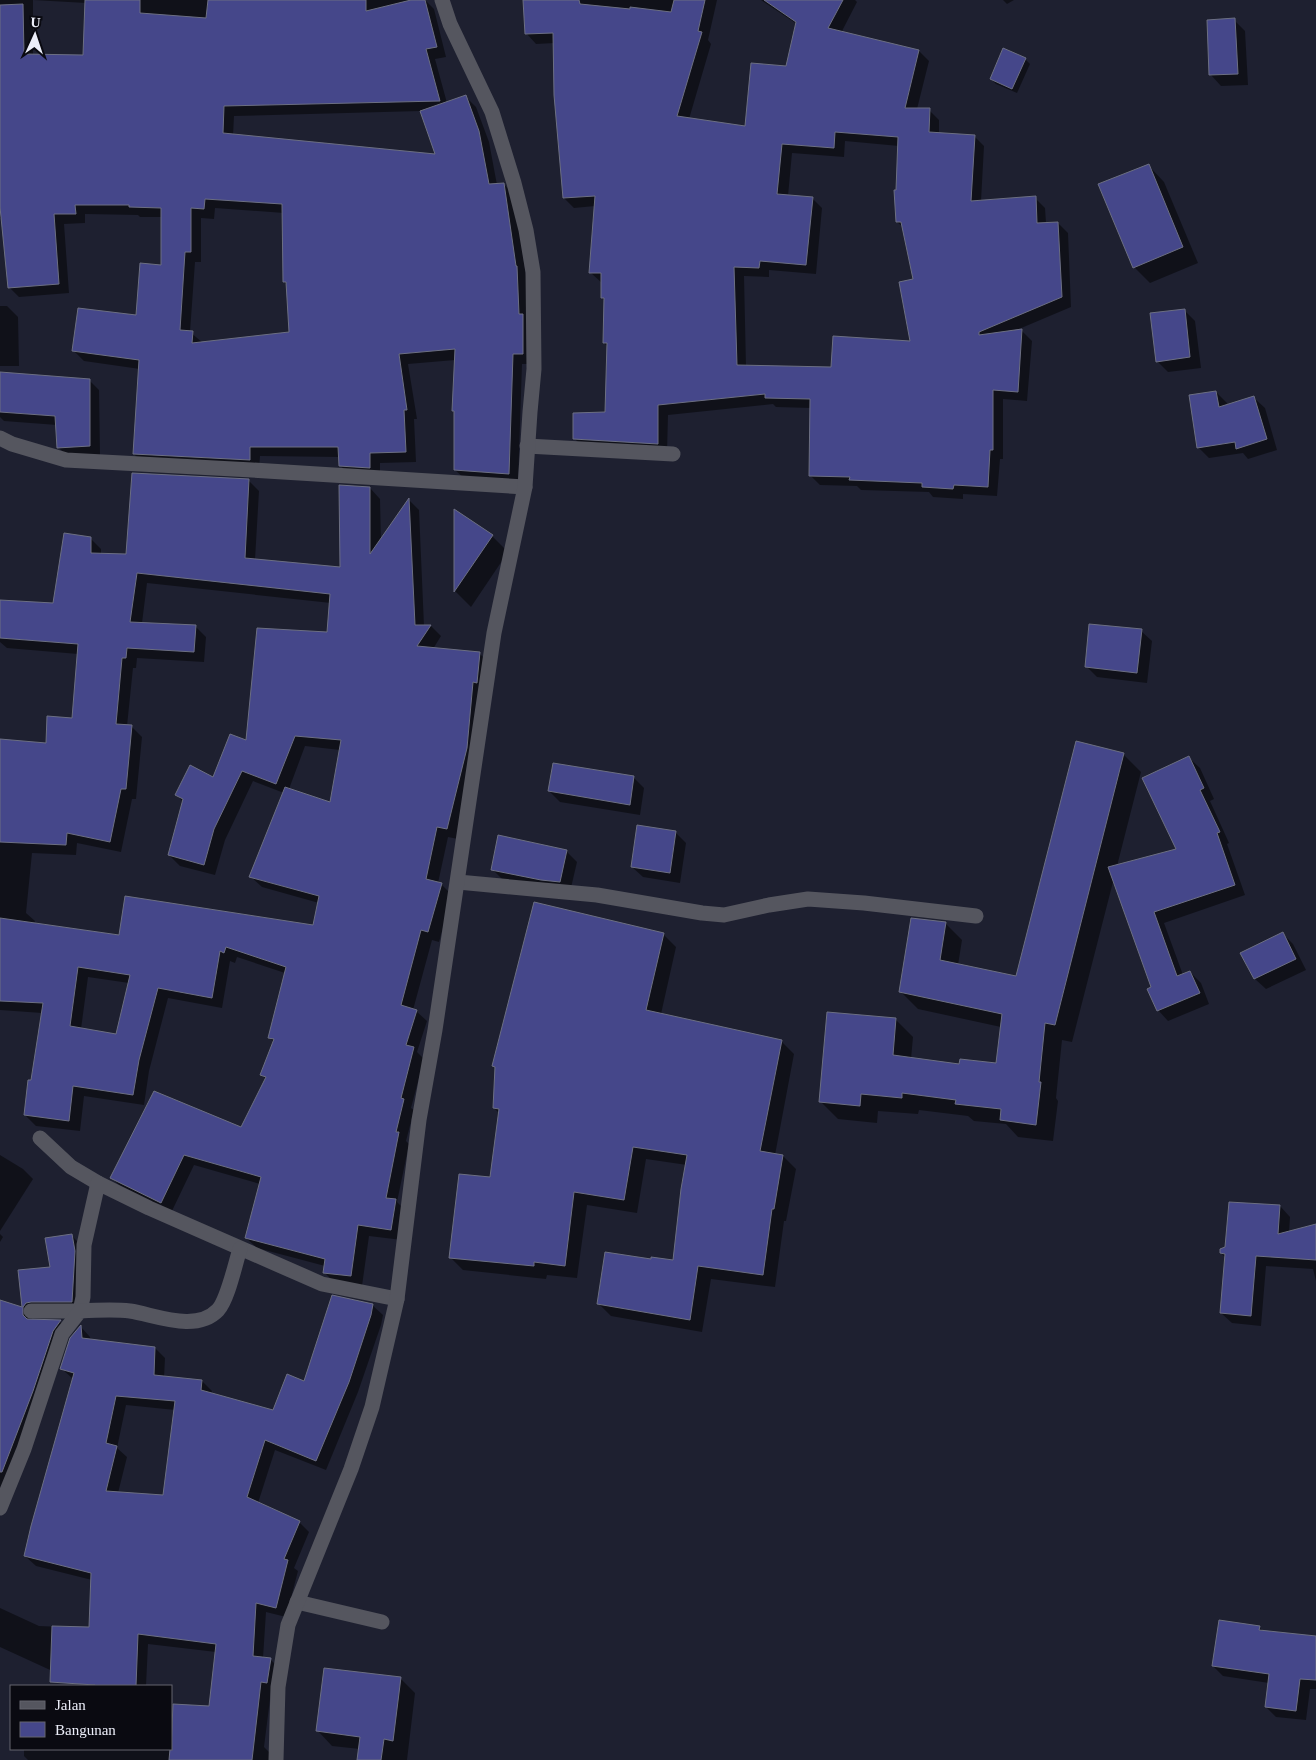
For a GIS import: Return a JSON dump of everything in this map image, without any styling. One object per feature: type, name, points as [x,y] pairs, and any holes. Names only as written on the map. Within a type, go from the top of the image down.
[{"type":"street","points":[[276,1760],[278,1687],[288,1625],[351,1469],[369,1416],[397,1299],[419,1120],[458,882],[494,633],[525,488],[532,446],[534,369],[533,272],[526,230],[492,112],[450,24],[442,0]]},
{"type":"street","points":[[0,438],[12,444],[66,460],[525,488]]},
{"type":"street","points":[[532,446],[673,454]]},
{"type":"street","points":[[458,882],[597,895],[724,915],[808,899],[864,903],[976,916]]},
{"type":"street","points":[[40,1138],[71,1167],[98,1183],[149,1208],[322,1284],[397,1299]]},
{"type":"street","points":[[0,1508],[24,1449],[62,1334],[80,1311],[83,1297],[84,1245],[98,1183]]},
{"type":"street","points":[[31,1311],[130,1311],[178,1321],[198,1321],[218,1310],[225,1297],[240,1249]]},
{"type":"street","points":[[297,1602],[382,1622]]},
{"type":"building","points":[[85,0],[140,0],[140,13],[206,18],[208,0],[366,0],[366,11],[411,0],[425,0],[437,47],[426,49],[440,101],[224,106],[223,133],[435,154],[420,111],[466,95],[479,131],[489,184],[504,183],[517,266],[519,314],[523,314],[523,354],[513,354],[509,474],[454,470],[454,411],[452,411],[455,349],[399,354],[407,410],[404,410],[406,452],[370,453],[370,468],[339,466],[338,447],[250,447],[250,460],[133,454],[139,360],[72,351],[78,308],[136,315],[140,263],[161,265],[161,208],[129,207],[129,205],[75,205],[76,214],[54,214],[59,284],[8,288],[0,207],[0,5],[23,4],[24,54],[83,55]],"holes":[[[205,199],[282,204],[283,282],[286,282],[289,332],[192,343],[193,331],[180,330],[185,252],[191,252],[191,208],[204,209]]]},
{"type":"building","points":[[523,0],[579,0],[580,4],[671,12],[674,0],[705,0],[698,31],[702,32],[677,116],[745,126],[751,63],[786,66],[796,22],[764,0],[843,0],[828,28],[919,50],[905,108],[930,108],[929,132],[975,135],[971,201],[1036,196],[1037,223],[1058,222],[1062,297],[979,332],[979,335],[1022,329],[1018,392],[993,390],[993,450],[990,450],[988,487],[954,485],[953,489],[922,487],[922,483],[849,480],[850,477],[809,476],[810,399],[765,398],[765,394],[658,405],[658,444],[573,439],[573,413],[605,412],[607,343],[603,343],[604,298],[601,298],[601,273],[589,273],[595,196],[563,198],[554,95],[553,33],[525,34]],"holes":[[[835,132],[898,137],[896,190],[894,190],[896,222],[901,222],[913,279],[899,282],[910,341],[833,336],[831,367],[737,365],[734,267],[759,268],[760,261],[806,265],[813,197],[777,194],[782,144],[834,148]]]},
{"type":"building","points":[[1235,18],[1238,74],[1209,75],[1207,20]]},
{"type":"building","points":[[1003,48],[1026,58],[1012,89],[990,79]]},
{"type":"building","points":[[1149,164],[1183,247],[1133,268],[1098,184]]},
{"type":"building","points":[[1185,309],[1190,357],[1156,362],[1150,313]]},
{"type":"building","points":[[0,372],[90,379],[90,446],[57,448],[55,416],[0,412]]},
{"type":"building","points":[[1216,391],[1219,407],[1254,396],[1267,439],[1236,449],[1235,442],[1197,448],[1189,395]]},
{"type":"building","points":[[132,473],[249,479],[245,558],[340,567],[339,485],[370,487],[370,554],[409,498],[415,625],[431,625],[417,646],[480,652],[477,683],[473,682],[467,748],[447,829],[437,827],[426,879],[442,883],[428,932],[421,930],[401,1005],[417,1010],[406,1045],[414,1047],[401,1098],[404,1099],[396,1132],[399,1132],[386,1198],[396,1199],[391,1230],[358,1225],[351,1276],[323,1273],[325,1259],[245,1238],[261,1177],[184,1155],[161,1203],[110,1178],[154,1091],[241,1127],[266,1077],[260,1075],[274,1039],[268,1038],[286,967],[226,947],[224,953],[220,951],[212,998],[158,988],[139,1060],[133,1095],[73,1086],[69,1121],[24,1115],[28,1080],[31,1080],[43,1003],[0,1001],[0,918],[119,935],[125,896],[313,925],[319,896],[249,877],[285,787],[330,802],[341,740],[295,736],[276,784],[242,771],[214,829],[204,865],[168,855],[183,799],[175,795],[190,765],[213,777],[230,734],[246,740],[257,628],[327,632],[330,594],[137,573],[130,622],[196,625],[194,652],[127,648],[126,658],[122,658],[116,724],[132,725],[126,789],[121,789],[110,842],[67,833],[66,845],[0,842],[0,739],[46,743],[47,716],[72,718],[78,644],[0,638],[0,600],[53,603],[64,533],[91,537],[91,553],[126,554]],"holes":[[[78,967],[130,975],[116,1034],[70,1026]]]},
{"type":"building","points":[[454,509],[493,535],[454,592]]},
{"type":"building","points":[[1089,624],[1142,629],[1137,673],[1085,667]]},
{"type":"building","points":[[1076,741],[1124,753],[1055,1025],[1045,1023],[1036,1125],[1000,1120],[1001,1109],[955,1104],[956,1100],[902,1093],[902,1098],[861,1094],[860,1106],[819,1102],[827,1012],[896,1018],[893,1055],[959,1064],[960,1059],[996,1063],[1002,1014],[899,992],[911,918],[946,922],[940,960],[1016,976]]},
{"type":"building","points":[[1189,756],[1204,788],[1200,790],[1220,832],[1217,833],[1235,885],[1154,912],[1177,976],[1190,971],[1200,993],[1157,1011],[1147,989],[1151,987],[1108,867],[1176,849],[1142,778]]},
{"type":"building","points":[[553,763],[634,776],[630,805],[548,791]]},
{"type":"building","points":[[637,825],[676,831],[670,873],[631,867]]},
{"type":"building","points":[[498,835],[567,850],[560,882],[491,870]]},
{"type":"building","points":[[534,902],[664,933],[646,1010],[782,1040],[760,1151],[783,1155],[774,1209],[772,1209],[763,1275],[698,1266],[690,1320],[597,1304],[605,1252],[651,1259],[651,1257],[673,1260],[687,1155],[633,1147],[624,1200],[574,1192],[565,1266],[534,1262],[534,1266],[449,1258],[459,1174],[490,1177],[499,1109],[493,1108],[495,1067],[492,1066]]},
{"type":"building","points":[[1283,932],[1296,959],[1254,979],[1240,953]]},
{"type":"building","points":[[1229,1202],[1280,1205],[1278,1234],[1316,1224],[1316,1260],[1256,1256],[1251,1316],[1220,1313],[1225,1254],[1220,1253],[1220,1249],[1225,1247]]},
{"type":"building","points":[[72,1234],[75,1251],[72,1302],[31,1302],[26,1303],[23,1307],[23,1315],[27,1319],[61,1320],[53,1331],[33,1391],[2,1472],[0,1472],[0,1300],[22,1307],[18,1270],[50,1267],[45,1238]]},
{"type":"building","points":[[332,1295],[373,1304],[349,1382],[316,1461],[265,1440],[247,1497],[300,1521],[284,1559],[288,1560],[276,1608],[256,1603],[253,1656],[271,1658],[267,1683],[261,1682],[252,1760],[169,1760],[170,1750],[172,1750],[173,1704],[209,1706],[216,1644],[138,1634],[136,1685],[50,1682],[52,1626],[89,1627],[91,1573],[24,1556],[74,1373],[60,1369],[70,1338],[81,1325],[82,1338],[155,1347],[154,1375],[202,1380],[201,1390],[273,1410],[287,1374],[304,1381]],"holes":[[[116,1396],[175,1401],[163,1495],[106,1491],[117,1446],[106,1443]]]},
{"type":"building","points":[[1219,1620],[1260,1626],[1259,1630],[1316,1636],[1316,1680],[1300,1679],[1296,1711],[1265,1707],[1269,1674],[1212,1666]]},
{"type":"building","points":[[324,1668],[401,1677],[393,1741],[384,1739],[381,1760],[357,1760],[360,1737],[316,1731]]}]
